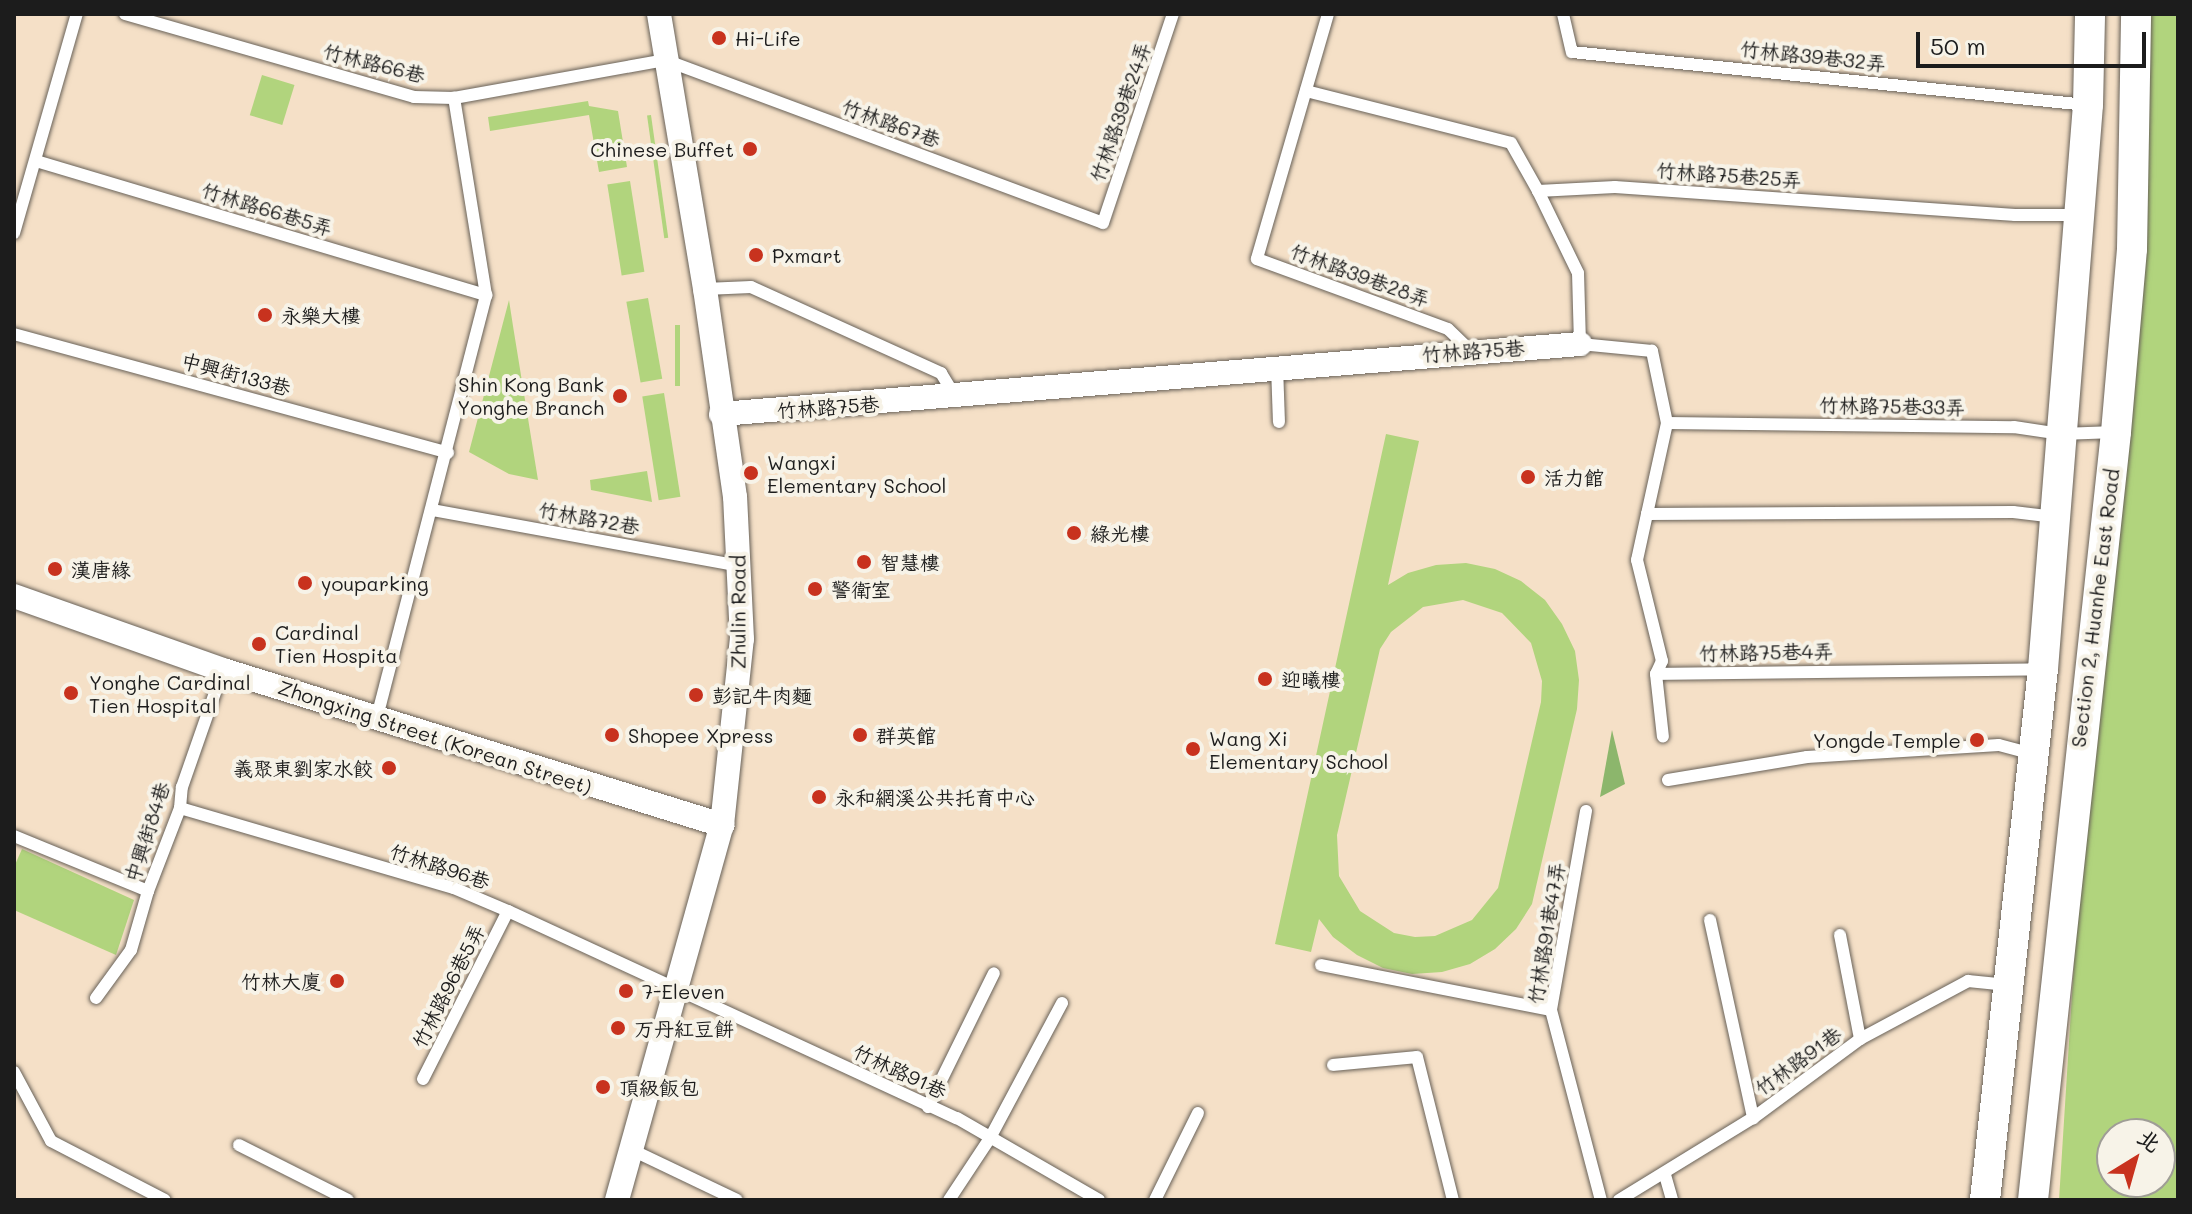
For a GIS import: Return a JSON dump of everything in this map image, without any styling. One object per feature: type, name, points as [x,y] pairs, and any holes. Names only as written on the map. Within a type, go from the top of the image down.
[{"type":"street","name":"Zhulin Road","points":[[617,1200],[722,825],[742,639],[735,497],[705,289],[659,14]]},
{"type":"street","points":[[1985,1200],[2043,669],[2088,105],[2090,14]]},
{"type":"street","name":"Section 2, Huanhe East Road","points":[[2033,1200],[2116,432],[2132,249],[2136,14]]},
{"type":"street","name":"竹林路75巷","points":[[721,414],[956,398],[1277,366],[1580,344]]},
{"type":"street","name":"Zhongxing Street (Korean Street)","points":[[14,596],[223,670],[722,825]]},
{"type":"lane","points":[[14,233],[77,14]]},
{"type":"lane","name":"竹林路66巷","points":[[125,14],[414,97],[454,98],[665,60]]},
{"type":"lane","name":"竹林路39巷24弄","points":[[1103,223],[1173,14]]},
{"type":"lane","name":"竹林路39巷28弄","points":[[1328,14],[1257,259],[1448,329],[1471,351]]},
{"type":"lane","name":"竹林路39巷32弄","points":[[1563,14],[1572,52],[2088,105]]},
{"type":"lane","name":"竹林路67巷","points":[[665,60],[1103,223]]},
{"type":"lane","points":[[1306,91],[1511,143],[1578,273],[1580,344]]},
{"type":"lane","points":[[377,717],[448,453],[486,295],[454,98]]},
{"type":"lane","name":"竹林路66巷5弄","points":[[36,161],[486,295]]},
{"type":"lane","name":"竹林路75巷25弄","points":[[1538,191],[1615,187],[2015,215],[2080,215]]},
{"type":"lane","points":[[705,289],[751,287],[941,373],[956,398]]},
{"type":"lane","name":"中興街133巷","points":[[14,334],[448,453]]},
{"type":"lane","name":"竹林路75巷","points":[[1580,344],[1652,351],[1667,423],[1647,514]]},
{"type":"lane","points":[[1277,366],[1279,422]]},
{"type":"lane","name":"竹林路75巷33弄","points":[[1667,423],[2014,427],[2061,434],[2116,432]]},
{"type":"lane","name":"竹林路72巷","points":[[432,510],[739,566]]},
{"type":"lane","points":[[1663,737],[1656,674],[1662,661],[1637,560],[1647,514],[2013,512],[2055,517]]},
{"type":"lane","name":"竹林路75巷4弄","points":[[1656,674],[2043,669]]},
{"type":"lane","name":"中興街84巷","points":[[96,998],[131,950],[148,891],[180,808],[182,787],[223,670]]},
{"type":"lane","points":[[1668,780],[1807,757],[1999,745],[2032,754]]},
{"type":"lane","name":"竹林路96巷","points":[[180,808],[454,888],[678,989]]},
{"type":"lane","name":"竹林路91巷47弄","points":[[1586,811],[1551,1010],[1601,1200]]},
{"type":"lane","points":[[14,836],[148,891]]},
{"type":"lane","name":"竹林路96巷5弄","points":[[423,1079],[508,911]]},
{"type":"lane","points":[[1710,920],[1753,1118]]},
{"type":"lane","points":[[1840,935],[1860,1039]]},
{"type":"lane","points":[[1321,965],[1551,1010]]},
{"type":"lane","points":[[928,1107],[994,973]]},
{"type":"lane","name":"竹林路91巷","points":[[1619,1200],[1665,1175],[1753,1118],[1860,1039],[1968,981],[2009,985]]},
{"type":"lane","name":"竹林路91巷","points":[[678,989],[990,1138],[1099,1200]]},
{"type":"lane","points":[[949,1200],[990,1138],[1062,1003]]},
{"type":"lane","points":[[1333,1065],[1417,1057],[1453,1200]]},
{"type":"lane","points":[[14,1072],[51,1141],[165,1200]]},
{"type":"lane","points":[[1155,1200],[1198,1113]]},
{"type":"lane","points":[[239,1145],[348,1200]]},
{"type":"lane","points":[[632,1150],[737,1200]]},
{"type":"lane","points":[[1665,1175],[1672,1200]]},
{"type":"green space","points":[[2134,14],[2178,14],[2178,1200],[2059,1200]]},
{"type":"green space","points":[[262,75],[295,85],[282,125],[250,115]]},
{"type":"green space","points":[[588,101],[589,106],[618,111],[627,167],[599,172],[589,115],[490,131],[488,117]]},
{"type":"green space","points":[[651,115],[668,238],[664,238],[647,116]]},
{"type":"green space","points":[[630,181],[644,272],[622,275],[607,185]]},
{"type":"green space","points":[[648,298],[662,379],[641,383],[626,302]]},
{"type":"green space","points":[[509,300],[538,480],[509,474],[469,452]]},
{"type":"green space","points":[[675,325],[680,325],[680,386],[675,386]]},
{"type":"green space","points":[[664,393],[680,497],[659,500],[642,396]]},
{"type":"green space","points":[[1386,434],[1419,441],[1388,585],[1408,573],[1436,565],[1466,563],[1495,569],[1521,581],[1545,600],[1562,624],[1575,651],[1579,680],[1577,709],[1532,904],[1516,929],[1495,949],[1470,964],[1442,972],[1412,974],[1383,968],[1357,955],[1333,937],[1319,919],[1311,952],[1275,944]],"holes":[[[1463,600],[1502,613],[1531,643],[1542,681],[1541,702],[1498,888],[1472,920],[1435,936],[1415,937],[1394,933],[1360,911],[1339,876],[1337,835],[1380,649],[1391,632],[1423,607]]]},
{"type":"green space","points":[[647,471],[652,502],[591,490],[590,480]]},
{"type":"green space","points":[[1612,730],[1625,784],[1600,797]]},
{"type":"green space","points":[[22,849],[134,900],[116,955],[14,910],[14,867]]},
{"type":"place","name":"Hi-Life","points":[[719,38]]},
{"type":"place","name":"Chinese Buffet","points":[[750,149]]},
{"type":"place","name":"Pxmart","points":[[756,255]]},
{"type":"place","name":"永樂大樓","points":[[265,315]]},
{"type":"place","name":"Shin Kong Bank Yonghe Branch","points":[[620,396]]},
{"type":"place","name":"Wangxi Elementary School","points":[[751,473]]},
{"type":"place","name":"活力館","points":[[1528,477]]},
{"type":"place","name":"綠光樓","points":[[1074,533]]},
{"type":"place","name":"智慧樓","points":[[864,562]]},
{"type":"place","name":"漢唐緣","points":[[55,569]]},
{"type":"place","name":"youparking","points":[[305,583]]},
{"type":"place","name":"警衛室","points":[[815,589]]},
{"type":"place","name":"Cardinal Tien Hospita","points":[[259,644]]},
{"type":"place","name":"迎曦樓","points":[[1265,679]]},
{"type":"place","name":"Yonghe Cardinal Tien Hospital","points":[[71,693]]},
{"type":"place","name":"彭記牛肉麵","points":[[696,695]]},
{"type":"place","name":"Shopee Xpress","points":[[612,735]]},
{"type":"place","name":"群英館","points":[[860,735]]},
{"type":"place","name":"Yongde Temple","points":[[1977,740]]},
{"type":"place","name":"Wang Xi Elementary School","points":[[1193,749]]},
{"type":"place","name":"義聚東劉家水餃","points":[[389,768]]},
{"type":"place","name":"永和網溪公共托育中心","points":[[819,797]]},
{"type":"place","name":"竹林大廈","points":[[337,981]]},
{"type":"place","name":"7-Eleven","points":[[626,991]]},
{"type":"place","name":"万丹紅豆餅","points":[[618,1028]]},
{"type":"place","name":"頂級飯包","points":[[603,1087]]}]
